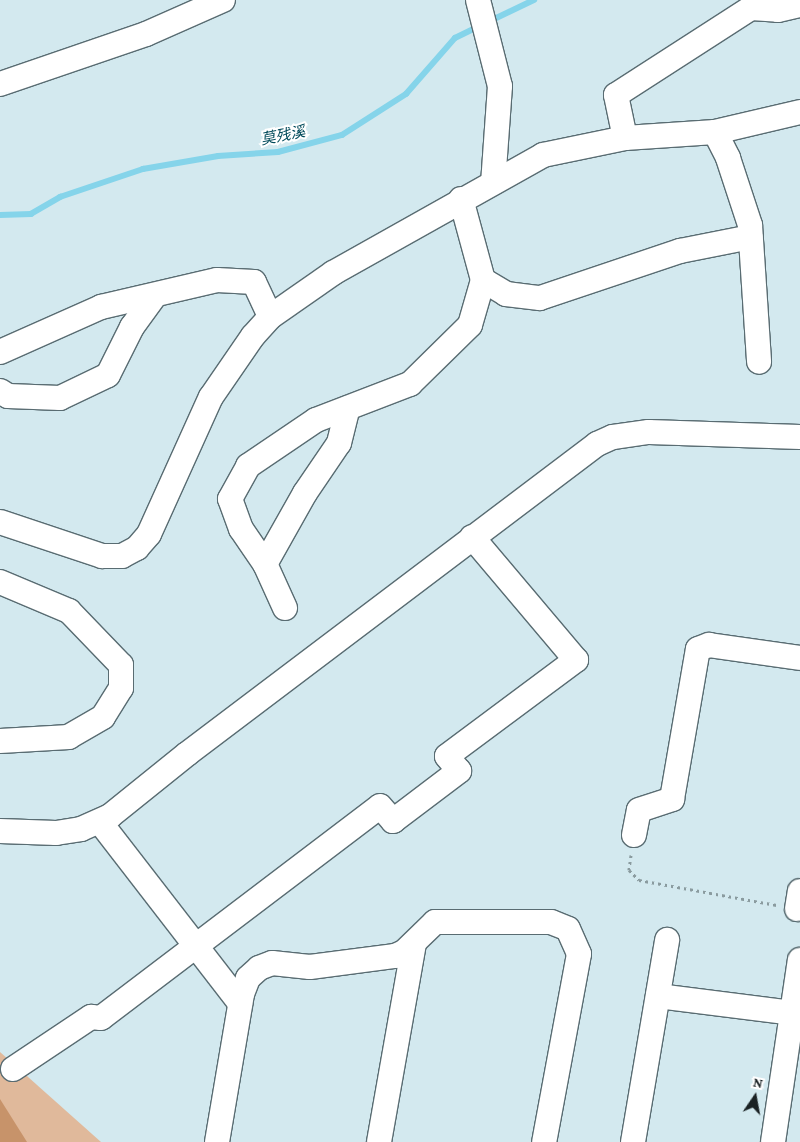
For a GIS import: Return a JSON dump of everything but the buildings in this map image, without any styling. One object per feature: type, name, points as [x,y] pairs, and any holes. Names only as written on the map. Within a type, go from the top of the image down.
[{"type":"street","points":[[0,84],[146,34],[223,0]]},
{"type":"street","points":[[625,138],[616,94],[755,4],[778,10],[800,5]]},
{"type":"street","points":[[480,6],[500,86],[493,183]]},
{"type":"street","points":[[0,522],[102,556],[122,556],[137,548],[149,534],[211,397],[270,317],[333,273],[461,199],[543,155],[625,138],[715,132],[800,112]]},
{"type":"street","points":[[715,132],[728,158],[750,225],[758,362]]},
{"type":"street","points":[[285,608],[266,564],[241,529],[230,499],[248,466],[316,420],[410,384],[470,325],[483,280],[461,199]]},
{"type":"street","points":[[483,280],[506,294],[540,298],[680,251],[750,237]]},
{"type":"street","points":[[0,352],[101,307],[217,280],[254,282],[270,317]]},
{"type":"street","points":[[0,391],[8,396],[60,398],[108,375],[132,327],[155,295]]},
{"type":"street","points":[[266,564],[305,492],[339,443],[348,408]]},
{"type":"street","points":[[0,831],[56,833],[100,822],[578,456],[613,437],[649,432],[800,437]]},
{"type":"street","points":[[13,1069],[92,1016],[101,1018],[380,806],[393,821],[459,771],[447,756],[576,660],[472,537]]},
{"type":"street","points":[[0,582],[69,610],[121,665],[121,688],[103,717],[69,737],[0,741]]},
{"type":"street","points":[[634,835],[643,807],[672,799],[698,648],[709,645],[800,658]]},
{"type":"street","points":[[100,822],[240,1003]]},
{"type":"street","points":[[217,1142],[240,1003],[248,978],[264,965],[310,967],[395,956],[414,944],[435,922],[551,922],[563,925],[574,938],[579,954],[544,1142]]},
{"type":"street","points":[[633,1142],[667,940]]},
{"type":"street","points":[[379,1142],[414,944]]},
{"type":"street","points":[[772,1142],[800,960]]},
{"type":"street","points":[[658,996],[792,1013]]},
{"type":"path","points":[[634,835],[629,870],[636,879],[798,900]]},
{"type":"shaded area","points":[[0,1052],[101,1142],[0,1142]]},
{"type":"shaded area","points":[[0,1099],[27,1142],[0,1142]]},
{"type":"waterway","name":"莫残溪","points":[[488,22],[534,0]]},
{"type":"waterway","name":"莫残溪","points":[[0,215],[31,214],[60,197],[143,169],[218,156],[278,152],[342,135],[406,94],[455,38],[480,26]]}]
